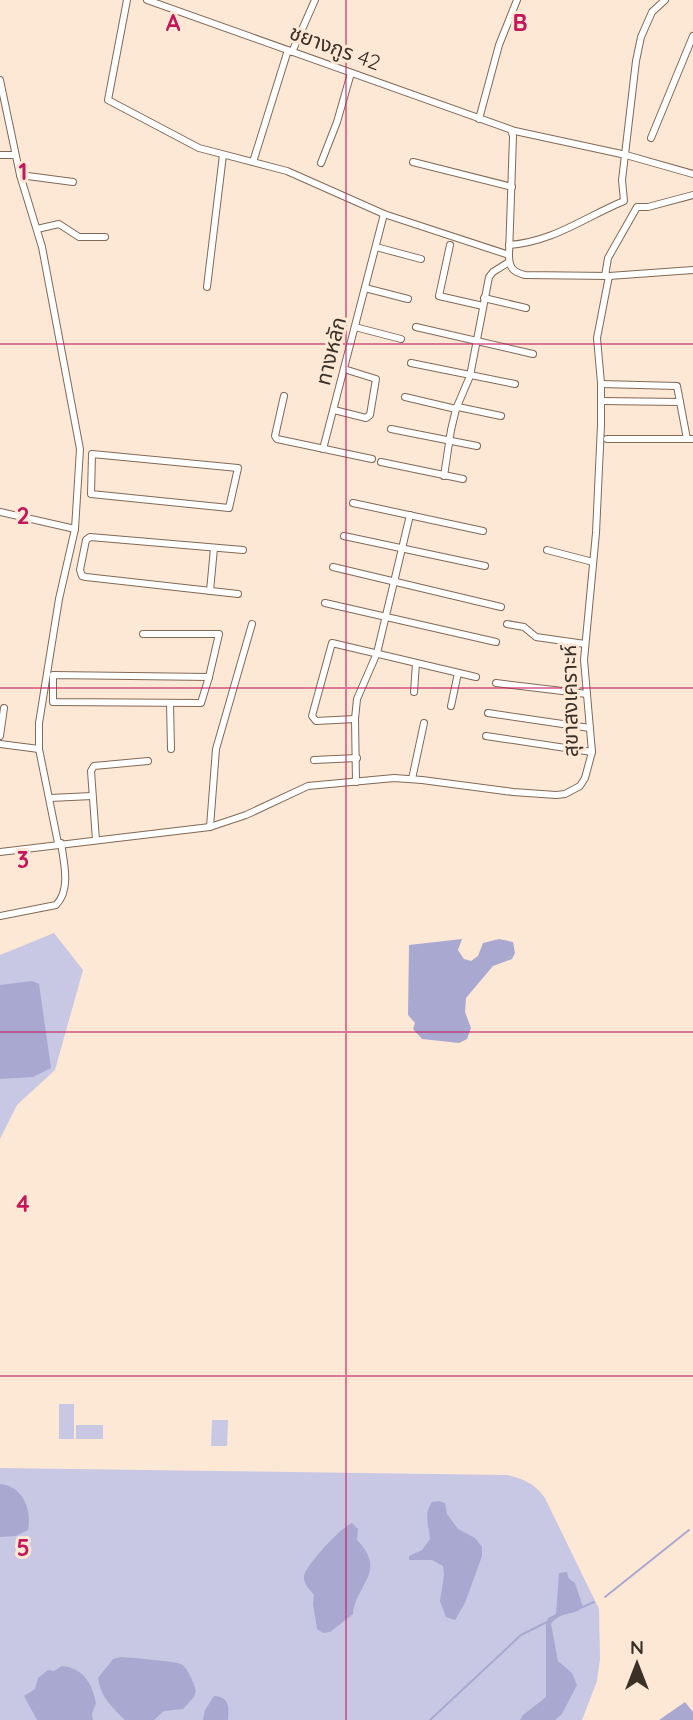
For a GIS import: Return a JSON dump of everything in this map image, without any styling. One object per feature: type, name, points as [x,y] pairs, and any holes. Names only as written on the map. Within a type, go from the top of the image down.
[{"type":"street","points":[[127,0],[108,100],[185,142],[303,177],[384,214],[509,258]]},
{"type":"street","name":"ชยางกูร 42","points":[[147,0],[511,130],[626,155],[693,174]]},
{"type":"street","points":[[253,162],[290,51],[315,0]]},
{"type":"street","points":[[479,119],[496,55],[517,0]]},
{"type":"street","points":[[509,245],[529,244],[545,239],[624,201],[622,180],[636,61],[641,37],[652,12],[665,0]]},
{"type":"street","points":[[651,138],[693,36]]},
{"type":"street","points":[[321,163],[337,122],[351,72]]},
{"type":"street","points":[[0,80],[15,155],[37,229],[80,449],[75,529],[59,599],[39,723],[39,749],[60,843],[65,892],[56,905],[0,916]]},
{"type":"street","points":[[511,130],[509,258],[513,271],[525,275],[607,276],[693,270]]},
{"type":"street","points":[[0,155],[15,155]]},
{"type":"street","points":[[207,287],[223,155]]},
{"type":"street","points":[[413,162],[512,187]]},
{"type":"street","points":[[20,175],[73,183]]},
{"type":"street","name":"สุขาสงเคราะห์","points":[[0,852],[209,827],[246,815],[308,786],[394,778],[513,792],[565,794],[580,786],[592,752],[584,660],[596,533],[601,401],[597,338],[608,258],[637,207],[648,207],[693,195]]},
{"type":"street","name":"ทางหลัก","points":[[323,449],[384,214]]},
{"type":"street","points":[[37,229],[59,224],[79,237],[105,237]]},
{"type":"street","points":[[450,244],[439,296],[483,306]]},
{"type":"street","points":[[376,247],[421,259]]},
{"type":"street","points":[[444,476],[457,408],[470,376],[489,277],[509,258]]},
{"type":"street","points":[[365,288],[408,299]]},
{"type":"street","points":[[484,298],[526,308]]},
{"type":"street","points":[[355,327],[401,339]]},
{"type":"street","points":[[416,327],[533,354]]},
{"type":"street","points":[[411,363],[515,384]]},
{"type":"street","points":[[334,410],[366,418],[370,415],[377,381],[344,369]]},
{"type":"street","points":[[601,384],[677,386],[690,439],[607,439]]},
{"type":"street","points":[[621,401],[622,385]]},
{"type":"street","points":[[284,396],[276,438],[372,459]]},
{"type":"street","points":[[405,397],[500,416]]},
{"type":"street","points":[[601,401],[680,402]]},
{"type":"street","points":[[391,429],[477,446]]},
{"type":"street","points":[[92,454],[238,468],[229,508],[91,494],[91,475],[92,454]]},
{"type":"street","points":[[381,462],[463,479]]},
{"type":"street","points":[[80,474],[91,475]]},
{"type":"street","points":[[353,503],[483,531]]},
{"type":"street","points":[[0,512],[75,529]]},
{"type":"street","points":[[356,782],[357,699],[377,653],[410,515]]},
{"type":"street","points":[[344,536],[485,566]]},
{"type":"street","points":[[238,594],[86,577],[81,573],[82,559],[86,540],[90,537],[243,550]]},
{"type":"street","points":[[210,591],[214,548]]},
{"type":"street","points":[[547,550],[593,562]]},
{"type":"street","points":[[69,558],[82,559]]},
{"type":"street","points":[[333,567],[501,607]]},
{"type":"street","points":[[324,603],[496,642]]},
{"type":"street","points":[[209,827],[216,749],[253,624]]},
{"type":"street","points":[[507,624],[524,627],[536,637],[586,644]]},
{"type":"street","points":[[143,634],[219,634],[209,677],[201,703],[53,702],[53,675],[209,677]]},
{"type":"street","points":[[355,719],[316,721],[312,716],[332,643],[476,677]]},
{"type":"street","points":[[414,692],[416,663]]},
{"type":"street","points":[[451,706],[458,673]]},
{"type":"street","points":[[496,683],[587,694]]},
{"type":"street","points":[[43,691],[53,691]]},
{"type":"street","points":[[170,703],[171,749]]},
{"type":"street","points":[[0,736],[4,708]]},
{"type":"street","points":[[488,713],[590,729]]},
{"type":"street","points":[[412,779],[424,723]]},
{"type":"street","points":[[486,736],[592,752]]},
{"type":"street","points":[[0,744],[39,749]]},
{"type":"street","points":[[314,760],[357,758]]},
{"type":"street","points":[[96,840],[92,796],[93,766],[148,761]]},
{"type":"street","points":[[50,798],[92,796]]},
{"type":"shaded area","points":[[54,933],[83,970],[55,1070],[17,1105],[0,1139],[0,955]]},
{"type":"shaded area","points":[[462,939],[458,950],[464,959],[471,961],[478,956],[483,943],[499,939],[513,942],[515,953],[512,959],[493,966],[466,998],[465,1012],[471,1028],[467,1039],[459,1043],[422,1039],[413,1029],[415,1023],[408,1015],[409,945]]},
{"type":"shaded area","points":[[32,981],[39,984],[51,1068],[33,1077],[0,1079],[0,985]]},
{"type":"shaded area","points":[[59,1404],[74,1404],[74,1439],[59,1439]]},
{"type":"shaded area","points":[[212,1420],[228,1420],[227,1446],[211,1446]]},
{"type":"shaded area","points":[[76,1425],[103,1425],[103,1439],[76,1439]]},
{"type":"shaded area","points":[[0,1468],[507,1475],[524,1480],[545,1498],[599,1609],[600,1659],[597,1681],[582,1720],[0,1720]]},
{"type":"shaded area","points":[[0,1484],[15,1489],[27,1507],[28,1530],[16,1536],[0,1537]]},
{"type":"shaded area","points":[[432,1502],[445,1503],[447,1514],[458,1529],[475,1538],[482,1547],[482,1556],[465,1603],[455,1620],[446,1617],[440,1601],[443,1566],[432,1560],[409,1560],[409,1556],[422,1550],[430,1539],[428,1511]]},
{"type":"shaded area","points":[[352,1523],[358,1529],[357,1540],[366,1551],[370,1570],[353,1614],[330,1632],[323,1633],[317,1629],[314,1595],[304,1576],[325,1547]]},
{"type":"shaded area","points":[[567,1572],[569,1579],[575,1583],[583,1607],[558,1617],[551,1624],[558,1661],[572,1673],[577,1685],[562,1714],[555,1720],[520,1720],[546,1697],[546,1625],[548,1618],[556,1614],[559,1573]]},
{"type":"shaded area","points":[[121,1657],[183,1665],[196,1690],[194,1697],[183,1709],[164,1711],[154,1720],[125,1720],[104,1696],[98,1678],[113,1659]]},
{"type":"shaded area","points":[[62,1666],[81,1673],[89,1683],[96,1703],[93,1720],[37,1720],[24,1696],[35,1689],[38,1678],[48,1670],[54,1671]]},
{"type":"shaded area","points":[[214,1696],[226,1701],[228,1720],[203,1720],[205,1710]]},
{"type":"shaded area","points":[[685,1702],[693,1712],[693,1720],[659,1720]]},
{"type":"waterway","points":[[605,1597],[689,1530]]},
{"type":"waterway","points":[[583,1607],[594,1602]]},
{"type":"waterway","points":[[430,1720],[521,1635],[547,1622]]}]
